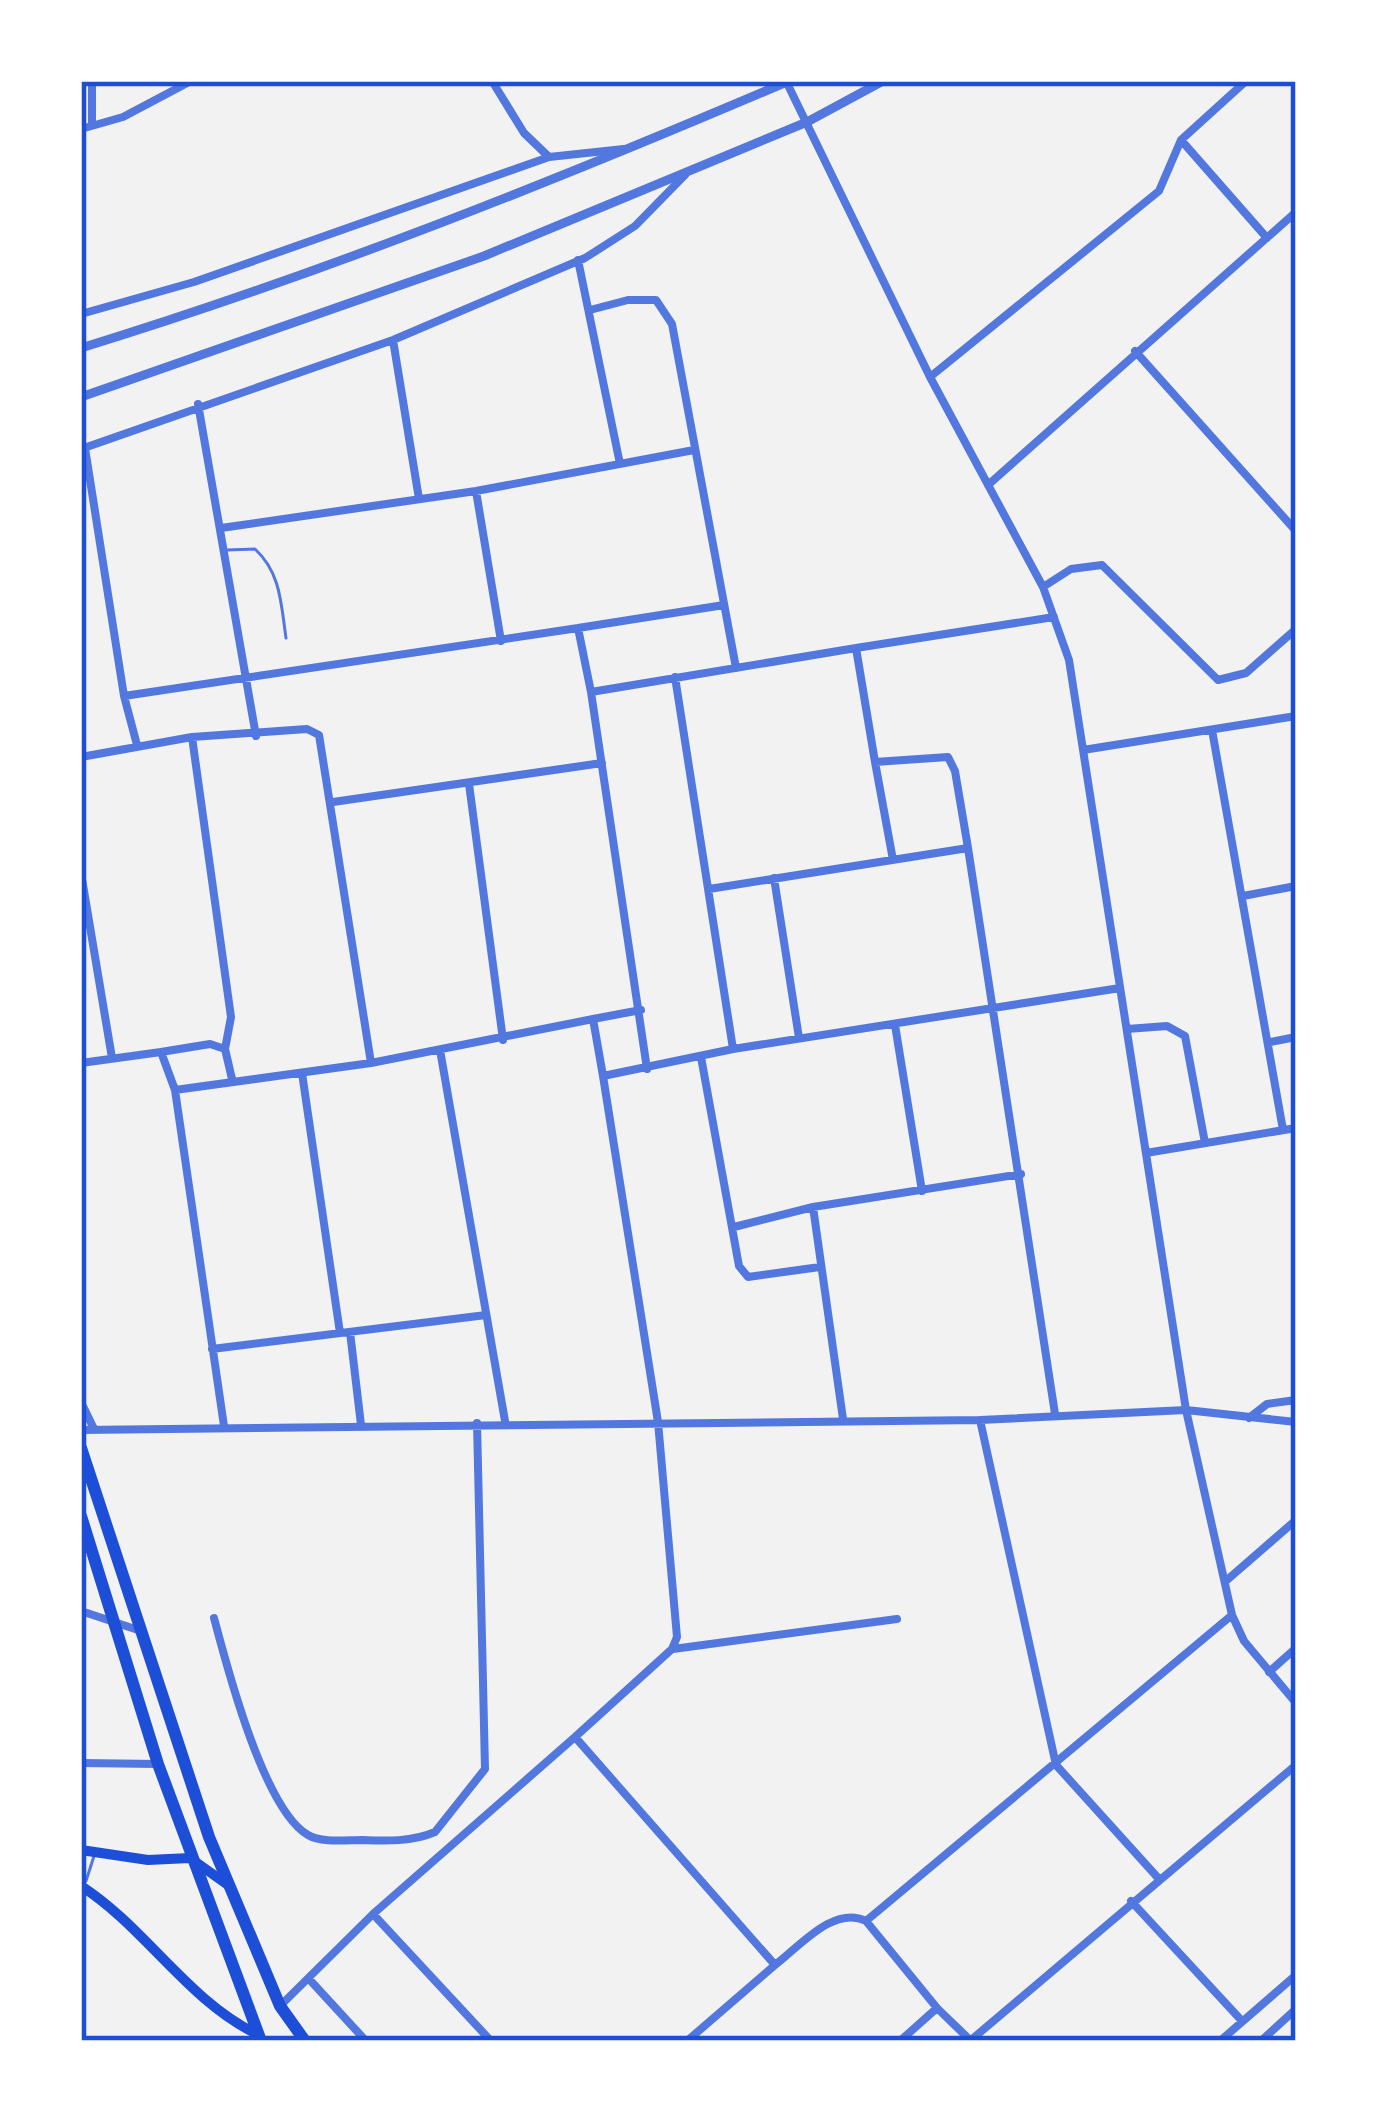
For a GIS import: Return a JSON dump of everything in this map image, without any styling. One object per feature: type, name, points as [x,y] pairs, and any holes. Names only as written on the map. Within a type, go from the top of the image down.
[{"type":"main road","points":[[81,1448],[228,1886],[280,2006],[305,2041]]},
{"type":"main road","points":[[81,1516],[190,1858],[259,2037]]},
{"type":"main road","points":[[81,1850],[190,1858],[228,1886]]},
{"type":"main road","points":[[82,1888],[223,2012],[259,2037]]},
{"type":"street","points":[[92,81],[92,122]]},
{"type":"street","points":[[81,129],[92,122],[123,117],[191,81]]},
{"type":"street","points":[[492,81],[524,134],[549,157]]},
{"type":"street","points":[[81,348],[204,309],[626,148],[787,81],[930,376],[1043,587],[1069,660],[1186,1410],[1232,1615],[1244,1641],[1296,1703]]},
{"type":"street","points":[[81,397],[484,256],[807,122],[883,81]]},
{"type":"street","points":[[930,376],[1159,191],[1180,140],[1246,81]]},
{"type":"street","points":[[1180,140],[1267,238]]},
{"type":"street","points":[[81,314],[194,282],[549,157],[626,148]]},
{"type":"street","points":[[137,745],[124,696],[83,448],[198,404],[393,340],[578,260],[635,226],[692,169]]},
{"type":"street","points":[[988,485],[1296,212]]},
{"type":"street","points":[[578,260],[620,464]]},
{"type":"street","points":[[590,310],[641,298],[656,300],[666,310],[736,668]]},
{"type":"street","points":[[393,340],[419,499]]},
{"type":"street","points":[[1135,351],[1296,531]]},
{"type":"street","points":[[198,404],[256,736]]},
{"type":"street","points":[[221,528],[476,491],[694,450]]},
{"type":"street","points":[[476,491],[501,641]]},
{"type":"street","points":[[1043,587],[1072,569],[1102,566],[1218,680],[1246,673],[1296,629]]},
{"type":"street","points":[[124,696],[724,605]]},
{"type":"street","points":[[591,692],[1054,616]]},
{"type":"street","points":[[578,628],[647,1069]]},
{"type":"street","points":[[856,649],[893,860]]},
{"type":"street","points":[[675,676],[733,1049]]},
{"type":"street","points":[[1083,750],[1296,716]]},
{"type":"street","points":[[81,757],[192,737],[307,729],[319,735],[370,1063]]},
{"type":"street","points":[[1212,730],[1283,1130]]},
{"type":"street","points":[[192,737],[231,1017],[225,1049],[232,1078]]},
{"type":"street","points":[[874,763],[948,757],[956,771],[1054,1414]]},
{"type":"street","points":[[333,802],[602,763]]},
{"type":"street","points":[[469,784],[503,1040]]},
{"type":"street","points":[[708,889],[968,848]]},
{"type":"street","points":[[81,873],[112,1058]]},
{"type":"street","points":[[774,878],[799,1038]]},
{"type":"street","points":[[1243,896],[1296,886]]},
{"type":"street","points":[[603,1076],[733,1049],[1120,988]]},
{"type":"street","points":[[175,1090],[232,1078],[370,1063],[641,1010]]},
{"type":"street","points":[[593,1019],[658,1422],[677,1625],[672,1649]]},
{"type":"street","points":[[896,1025],[922,1191]]},
{"type":"street","points":[[1126,1029],[1167,1026],[1185,1036],[1205,1143]]},
{"type":"street","points":[[1270,1042],[1296,1037]]},
{"type":"street","points":[[81,1064],[209,1044],[225,1049]]},
{"type":"street","points":[[440,1050],[505,1422]]},
{"type":"street","points":[[161,1052],[175,1090],[224,1426]]},
{"type":"street","points":[[701,1057],[739,1266],[748,1277],[820,1267]]},
{"type":"street","points":[[302,1073],[361,1425]]},
{"type":"street","points":[[1145,1153],[1296,1128]]},
{"type":"street","points":[[734,1227],[813,1207],[1021,1174]]},
{"type":"street","points":[[813,1207],[843,1419]]},
{"type":"street","points":[[212,1349],[486,1316]]},
{"type":"street","points":[[1249,1419],[1267,1404],[1296,1400]]},
{"type":"street","points":[[81,1402],[94,1429]]},
{"type":"street","points":[[81,1430],[980,1420],[1186,1410],[1296,1423]]},
{"type":"street","points":[[980,1420],[1056,1765],[1159,1879]]},
{"type":"street","points":[[214,1618],[235,1698],[283,1811],[297,1828],[312,1839],[389,1841],[435,1832],[484,1769],[477,1423]]},
{"type":"street","points":[[1227,1580],[1296,1520]]},
{"type":"street","points":[[81,1611],[143,1631]]},
{"type":"street","points":[[866,1921],[1232,1615]]},
{"type":"street","points":[[280,2006],[374,1914],[672,1649],[897,1619]]},
{"type":"street","points":[[1269,1672],[1296,1648]]},
{"type":"street","points":[[575,1737],[775,1965]]},
{"type":"street","points":[[81,1763],[158,1764]]},
{"type":"street","points":[[688,2041],[836,1918],[853,1915],[866,1921],[937,2008],[971,2041],[1296,1765]]},
{"type":"street","points":[[1131,1901],[1242,2021]]},
{"type":"street","points":[[374,1914],[491,2041]]},
{"type":"street","points":[[1220,2041],[1296,1975]]},
{"type":"street","points":[[309,1979],[366,2041]]},
{"type":"street","points":[[900,2041],[937,2008]]},
{"type":"street","points":[[1261,2041],[1296,2009]]},
{"type":"lane","points":[[225,550],[255,548],[266,559],[276,574],[286,638]]},
{"type":"lane","points":[[82,1888],[94,1854]]}]
